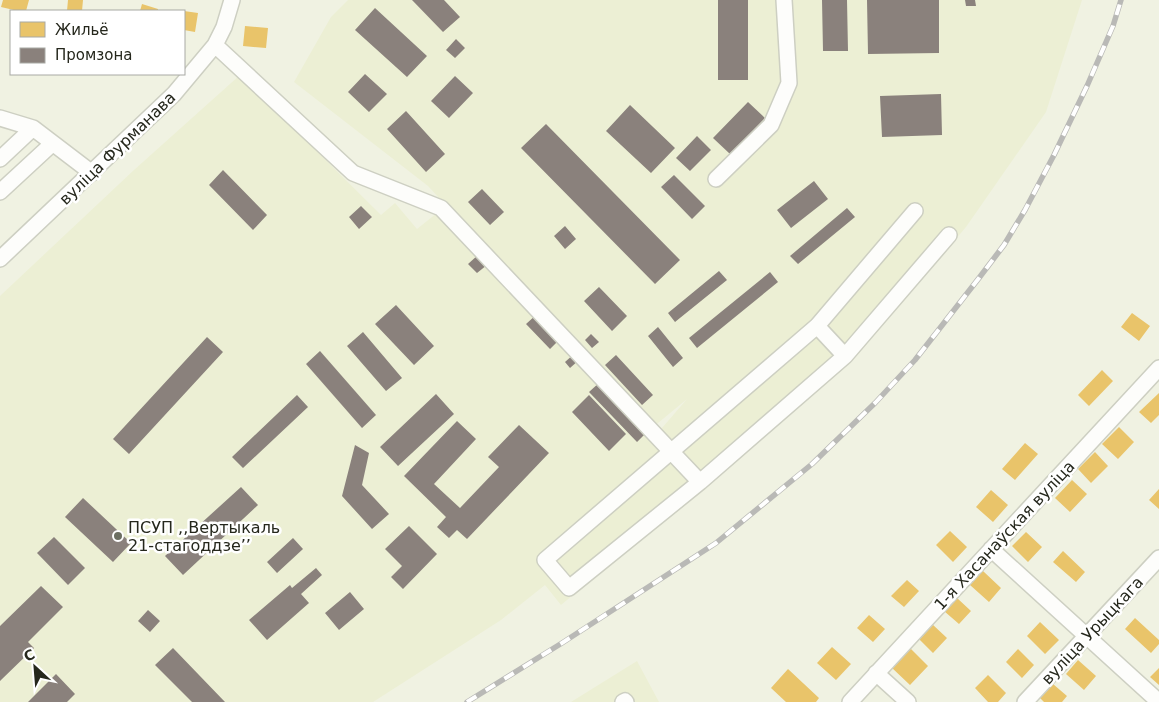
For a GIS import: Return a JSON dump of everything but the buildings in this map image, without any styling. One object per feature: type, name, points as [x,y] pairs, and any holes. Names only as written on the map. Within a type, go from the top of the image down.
[{"type":"street","name":"вуліца Фурманава","points":[[0,259],[174,94],[215,45],[224,27],[232,0]]},
{"type":"street","points":[[716,179],[771,125],[789,83],[784,0]]},
{"type":"street","points":[[215,45],[353,173],[441,208],[700,482]]},
{"type":"street","points":[[0,118],[33,128],[92,173]]},
{"type":"street","points":[[0,159],[33,128]]},
{"type":"street","points":[[0,192],[53,144]]},
{"type":"street","points":[[915,211],[817,326],[545,560],[569,588],[700,482],[845,356],[949,235]]},
{"type":"street","points":[[817,326],[845,356]]},
{"type":"street","name":"1-я Хасанаўская вуліца","points":[[850,702],[1159,368]]},
{"type":"street","points":[[991,549],[1159,702]]},
{"type":"street","name":"вуліца Урыцкага","points":[[1025,702],[1159,558]]},
{"type":"street","points":[[876,673],[908,702]]},
{"type":"shaded area","points":[[348,0],[1082,0],[1046,112],[966,227],[852,361],[561,605],[545,585],[501,620],[373,702],[0,702],[0,296],[134,170],[240,75],[381,215],[395,203],[417,229],[437,213],[587,358],[428,186],[294,82],[331,17]],"holes":[[[687,399],[662,428],[678,466],[652,428]]]},
{"type":"shaded area","points":[[637,661],[659,702],[571,702]]},
{"type":"railway","points":[[467,702],[716,543],[812,464],[875,403],[915,360],[1004,245],[1054,155],[1087,86],[1113,26],[1121,0]]},
{"type":"place","name":"ПСУП ,,Вертыкаль 21-стагоддзе’’","points":[[118,536]]}]
